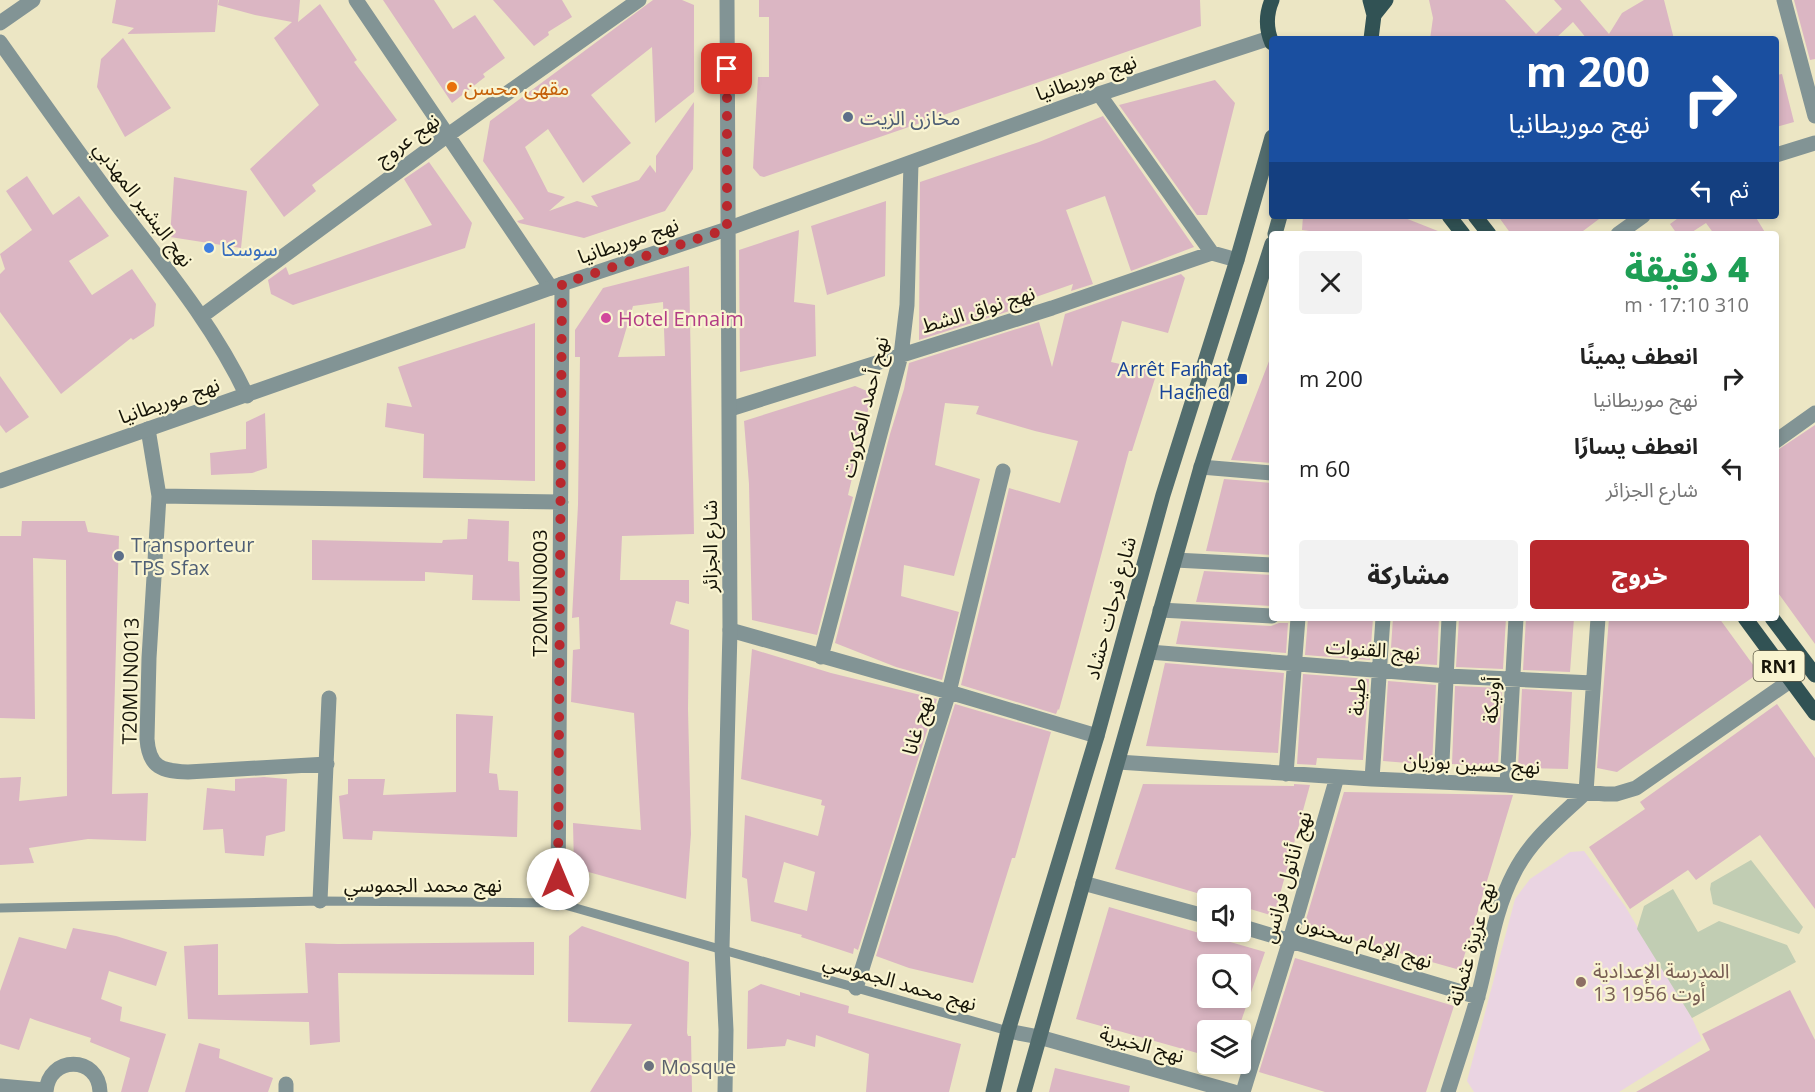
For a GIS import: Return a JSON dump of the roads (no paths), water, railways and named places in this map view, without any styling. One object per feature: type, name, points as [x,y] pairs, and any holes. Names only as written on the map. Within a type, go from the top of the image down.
[{"type":"main road","points":[[1270,36],[1267,23],[1272,0]]},
{"type":"main road","points":[[1370,0],[1374,15],[1371,36]]},
{"type":"main road","points":[[1374,15],[1386,0]]},
{"type":"main road","name":"شارع فرحات حشاد","points":[[993,1092],[1008,1031],[1097,736],[1163,495],[1237,260],[1269,148]]},
{"type":"main road","points":[[1451,219],[1461,231]]},
{"type":"main road","points":[[1024,1092],[1201,467],[1269,253]]},
{"type":"main road","name":"RN1","points":[[1747,621],[1815,713]]},
{"type":"main road","name":"RN1","points":[[1774,621],[1815,675]]},
{"type":"street","points":[[0,23],[33,0]]},
{"type":"street","points":[[356,0],[448,135],[556,286]]},
{"type":"street","name":"نهج عروج","points":[[202,316],[448,135],[639,0]]},
{"type":"street","name":"شارع الجزائر","points":[[725,1092],[726,1030],[722,948],[730,630],[727,0]]},
{"type":"street","points":[[1784,0],[1815,116]]},
{"type":"street","name":"نهج البشير المهذبي","points":[[0,42],[103,186],[202,316],[227,355],[247,396]]},
{"type":"street","name":"نهج موريطانيا","points":[[0,481],[556,286],[727,229],[1099,94],[1269,42]]},
{"type":"street","points":[[1099,94],[1212,253],[1237,260]]},
{"type":"street","points":[[1779,154],[1815,143]]},
{"type":"street","name":"نهج أحمد العكروت","points":[[821,657],[901,355],[907,305],[911,163]]},
{"type":"street","points":[[1622,231],[1639,219]]},
{"type":"street","name":"نهج نواق الشط","points":[[730,409],[1052,308],[1212,253]]},
{"type":"street","name":"T20MUN0003","points":[[556,286],[561,502],[558,903]]},
{"type":"street","points":[[1779,439],[1815,413]]},
{"type":"street","points":[[148,429],[159,496],[561,502]]},
{"type":"street","points":[[1201,467],[1269,473]]},
{"type":"street","name":"نهج غانا","points":[[856,988],[949,692],[1003,471]]},
{"type":"street","name":"T20MUN0013","points":[[159,496],[149,658],[147,739],[152,760],[159,767],[170,771],[188,772],[327,764]]},
{"type":"street","points":[[1174,560],[1269,566]]},
{"type":"street","points":[[1160,610],[1269,616]]},
{"type":"street","points":[[1286,774],[1298,621]]},
{"type":"street","name":"طينة","points":[[1372,779],[1383,621]]},
{"type":"street","points":[[1441,782],[1449,621]]},
{"type":"street","name":"أوتيكة","points":[[1507,785],[1516,621]]},
{"type":"street","points":[[1586,792],[1598,621]]},
{"type":"street","points":[[730,630],[1097,736]]},
{"type":"street","name":"نهج القنوات","points":[[1149,652],[1448,676],[1593,683]]},
{"type":"street","name":"نهج حسين بوزيان","points":[[1118,762],[1286,774],[1507,785],[1616,794],[1636,788],[1790,681]]},
{"type":"street","points":[[320,901],[329,698]]},
{"type":"street","name":"نهج أناتول فرانس","points":[[1243,1092],[1337,777]]},
{"type":"street","name":"نهج عزيزة عثمانة","points":[[1448,1092],[1478,997],[1498,915],[1514,873],[1540,835],[1586,792]]},
{"type":"street","points":[[1083,883],[1197,914]]},
{"type":"street","name":"نهج الإمام سحنون","points":[[1251,929],[1478,997]]},
{"type":"street","name":"نهج الخيرية","points":[[1008,1031],[1039,1037],[1234,1092]]},
{"type":"street","points":[[0,1086],[46,1091],[47,1081],[59,1068],[76,1064],[92,1072],[100,1092]]},
{"type":"lane","name":"نهج محمد الجموسي","points":[[0,908],[320,901],[558,903],[1008,1031]]},
{"type":"place","name":"مقهى محسن","points":[[452,87]]},
{"type":"place","name":"مخازن الزيت","points":[[848,117]]},
{"type":"place","name":"سوسكا","points":[[209,248]]},
{"type":"place","name":"Hotel Ennaim","points":[[606,318]]},
{"type":"place","name":"Arrêt Farhat Hached","points":[[1242,379]]},
{"type":"place","name":"Transporteur TPS Sfax","points":[[119,556]]},
{"type":"place","name":"المدرسة الإعدادية 13 أوت 1956","points":[[1581,982]]},
{"type":"place","name":"Mosque","points":[[649,1066]]}]
